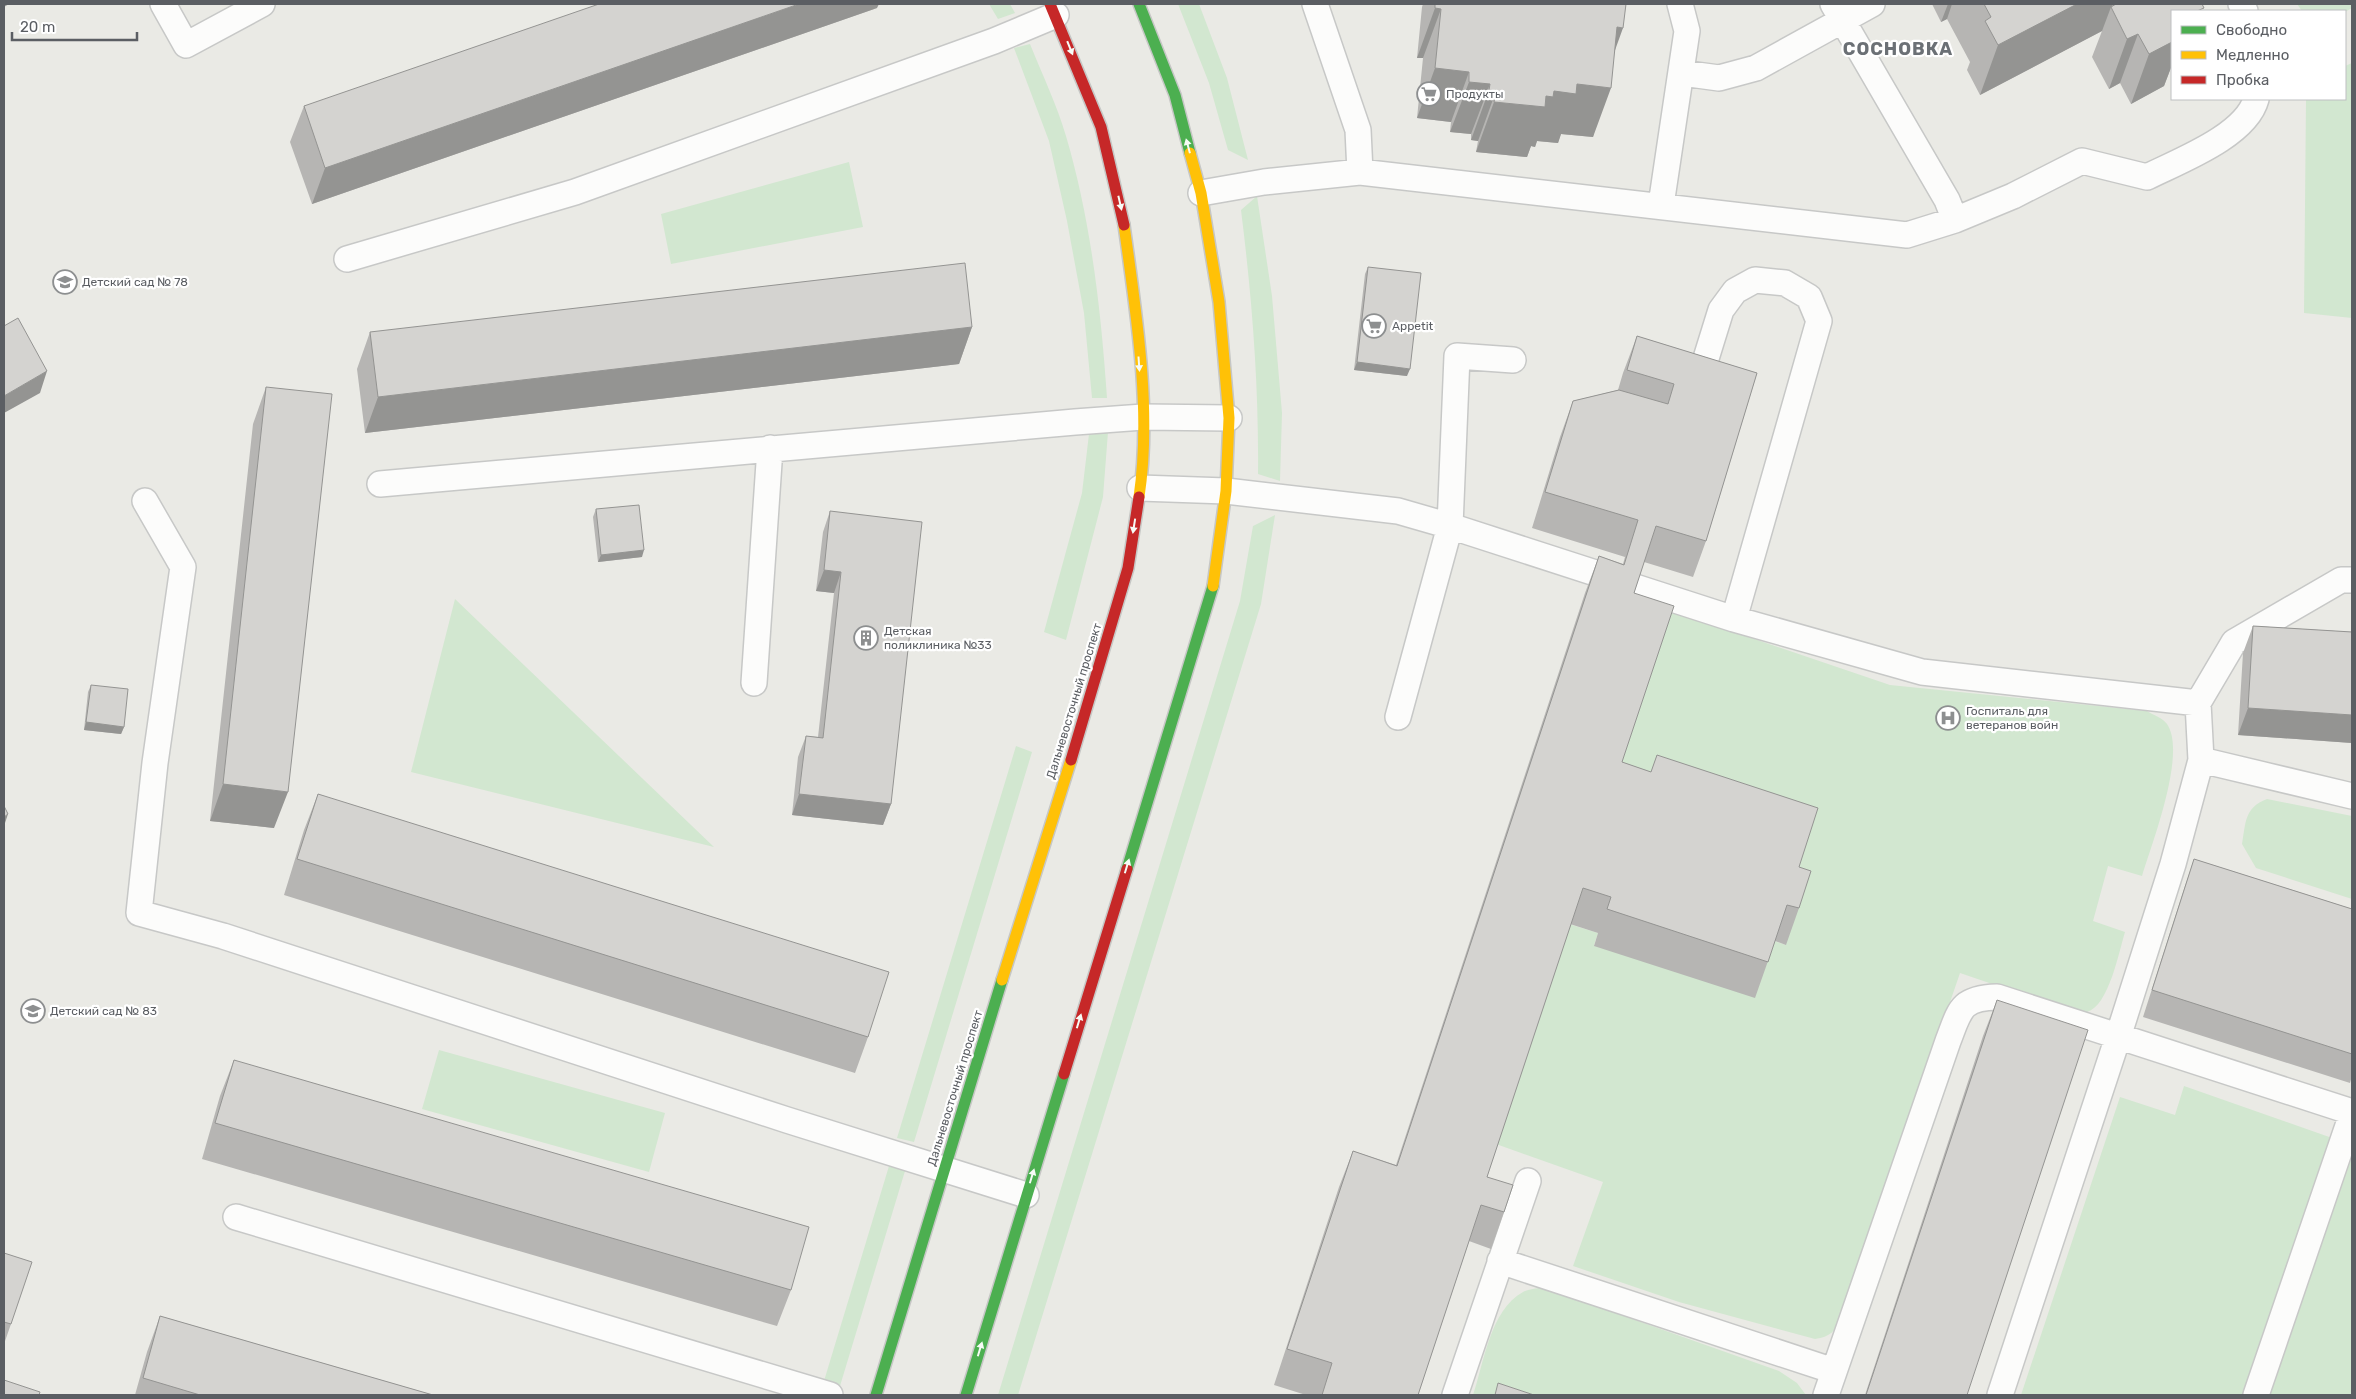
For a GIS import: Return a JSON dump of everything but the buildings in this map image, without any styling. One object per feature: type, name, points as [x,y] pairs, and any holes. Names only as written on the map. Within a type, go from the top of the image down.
[{"type":"street","points":[[966,1395],[1212,590],[1226,491],[1229,418],[1219,302],[1200,193],[1175,95],[1139,4]]},
{"type":"street","name":"Дальневосточный проспект","points":[[876,1395],[943,1170],[1092,695],[1128,568],[1140,488],[1143,417],[1135,305],[1121,207],[1101,127],[1053,9]]},
{"type":"lane","points":[[163,4],[186,45],[262,4]]},
{"type":"lane","points":[[1315,4],[1358,130],[1360,172]]},
{"type":"lane","points":[[1661,205],[1687,31],[1680,4]]},
{"type":"lane","points":[[1682,74],[1720,78],[1756,68],[1838,12],[1872,4]]},
{"type":"lane","points":[[347,258],[575,192],[994,41],[1053,9]]},
{"type":"lane","points":[[1838,12],[1947,200],[1955,220]]},
{"type":"lane","points":[[1200,193],[1264,182],[1360,172],[1661,205],[1907,235],[1955,220],[2014,196],[2082,161],[2147,177],[2226,137],[2254,106],[2256,100]]},
{"type":"lane","points":[[1699,381],[1721,310],[1735,291],[1755,280],[1784,283],[1809,297],[1819,321],[1734,619]]},
{"type":"lane","points":[[1398,717],[1450,526],[1457,356],[1513,360]]},
{"type":"lane","points":[[380,484],[770,448],[1143,417],[1229,418]]},
{"type":"lane","points":[[754,683],[770,448]]},
{"type":"lane","points":[[1140,488],[1226,491],[1398,512],[1450,526],[1734,619],[1922,672],[2198,703]]},
{"type":"lane","points":[[145,501],[183,567],[155,763],[139,913],[223,936],[943,1170],[1026,1195]]},
{"type":"lane","points":[[2000,1395],[2118,1037],[2183,867],[2201,760],[2198,703],[2234,642],[2341,580],[2352,580]]},
{"type":"lane","points":[[2201,760],[2352,796]]},
{"type":"lane","points":[[1826,1395],[1960,1009],[1977,998],[1997,997],[2352,1113],[2256,1395]]},
{"type":"lane","points":[[1455,1395],[1528,1181]]},
{"type":"lane","points":[[236,1217],[830,1395]]},
{"type":"lane","points":[[1500,1262],[1834,1371]]},
{"type":"green space","points":[[989,4],[1010,4],[1015,13],[998,19]]},
{"type":"green space","points":[[1178,4],[1199,4],[1227,78],[1248,160],[1228,150],[1209,83]]},
{"type":"green space","points":[[2297,4],[2352,4],[2352,8],[2346,11],[2301,10]]},
{"type":"green space","points":[[1030,44],[1062,124],[1082,200],[1094,266],[1107,398],[1092,398],[1084,313],[1067,221],[1049,141],[1014,48]]},
{"type":"green space","points":[[2352,63],[2352,318],[2304,313],[2306,100],[2346,100],[2346,66]]},
{"type":"green space","points":[[849,162],[863,227],[671,264],[661,214]]},
{"type":"green space","points":[[1257,196],[1272,296],[1282,413],[1280,481],[1258,474],[1254,342],[1241,210]]},
{"type":"green space","points":[[1108,432],[1103,497],[1066,640],[1044,632],[1082,493],[1089,434]]},
{"type":"green space","points":[[1275,515],[1261,604],[1018,1395],[998,1395],[1240,601],[1253,526]]},
{"type":"green space","points":[[1631,597],[1890,685],[2147,711],[2167,724],[2172,738],[2171,776],[2160,821],[2142,876],[2108,866],[2093,921],[2125,932],[2112,977],[2101,1000],[2095,1008],[2087,1012],[2071,1011],[1960,973],[1842,1317],[1832,1332],[1825,1337],[1815,1339],[1679,1302],[1573,1266],[1603,1182],[1496,1144],[1569,924],[1598,933],[1594,945],[1774,941],[1786,945],[1609,799]]},
{"type":"green space","points":[[455,599],[714,847],[411,772]]},
{"type":"green space","points":[[1016,746],[1032,752],[914,1142],[897,1138]]},
{"type":"green space","points":[[2267,799],[2352,816],[2352,899],[2256,868],[2242,844],[2244,829],[2250,811]]},
{"type":"green space","points":[[439,1050],[665,1113],[649,1172],[422,1109]]},
{"type":"green space","points":[[2184,1086],[2352,1145],[2352,1395],[2021,1395],[2120,1097],[2175,1115]]},
{"type":"green space","points":[[889,1166],[905,1171],[840,1386],[824,1381]]},
{"type":"green space","points":[[1542,1287],[1779,1371],[1797,1383],[1806,1395],[1473,1395],[1490,1338],[1503,1311],[1512,1300],[1523,1292]]},
{"type":"traffic: fast","points":[[1139,4],[1175,95],[1190,153]]},
{"type":"traffic: fast","points":[[1127,869],[1213,586]]},
{"type":"traffic: fast","points":[[876,1395],[1002,980]]},
{"type":"traffic: fast","points":[[966,1395],[1064,1074]]},
{"type":"traffic: slow","points":[[1190,153],[1201,193],[1219,302],[1229,418],[1226,491],[1213,586]]},
{"type":"traffic: slow","points":[[1124,225],[1141,361],[1143,396],[1143,464],[1139,497]]},
{"type":"traffic: slow","points":[[1002,980],[1071,760]]},
{"type":"traffic: jam","points":[[1050,4],[1101,127],[1124,225]]},
{"type":"traffic: jam","points":[[1071,760],[1128,568],[1139,497]]},
{"type":"traffic: jam","points":[[1064,1074],[1127,869]]},
{"type":"place","name":"Продукты","points":[[1429,94]]},
{"type":"place","name":"Детский сад № 78","points":[[65,282]]},
{"type":"place","name":"Appetit","points":[[1374,326]]},
{"type":"place","name":"Детская поликлиника №33","points":[[866,638]]},
{"type":"place","name":"Госпиталь для ветеранов войн","points":[[1948,718]]},
{"type":"place","name":"Детский сад № 83","points":[[33,1011]]},
{"type":"district","name":"СОСНОВКА","points":[[1898,49]]}]
